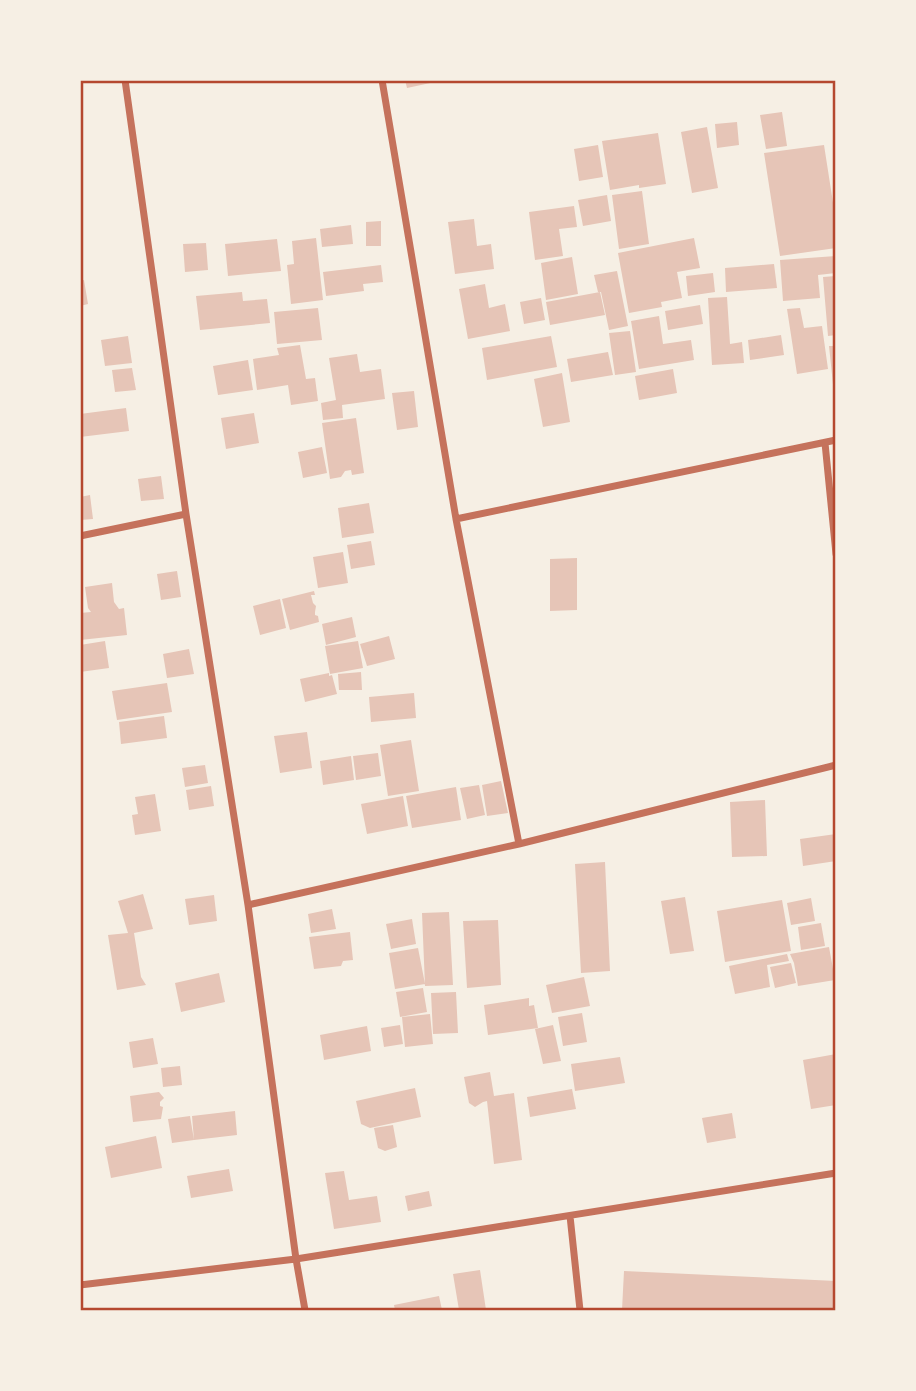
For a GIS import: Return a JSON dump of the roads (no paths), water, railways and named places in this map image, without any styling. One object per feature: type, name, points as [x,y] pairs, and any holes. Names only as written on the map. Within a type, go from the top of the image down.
[{"type":"street","points":[[125,80],[186,514],[248,905],[305,1311]]},
{"type":"street","points":[[382,80],[456,519],[519,844]]},
{"type":"street","points":[[456,519],[835,440]]},
{"type":"street","points":[[825,443],[835,554]]},
{"type":"street","points":[[80,536],[186,514]]},
{"type":"street","points":[[248,905],[519,844],[835,765]]},
{"type":"street","points":[[80,1285],[296,1259],[835,1173]]},
{"type":"street","points":[[570,1216],[580,1311]]}]
